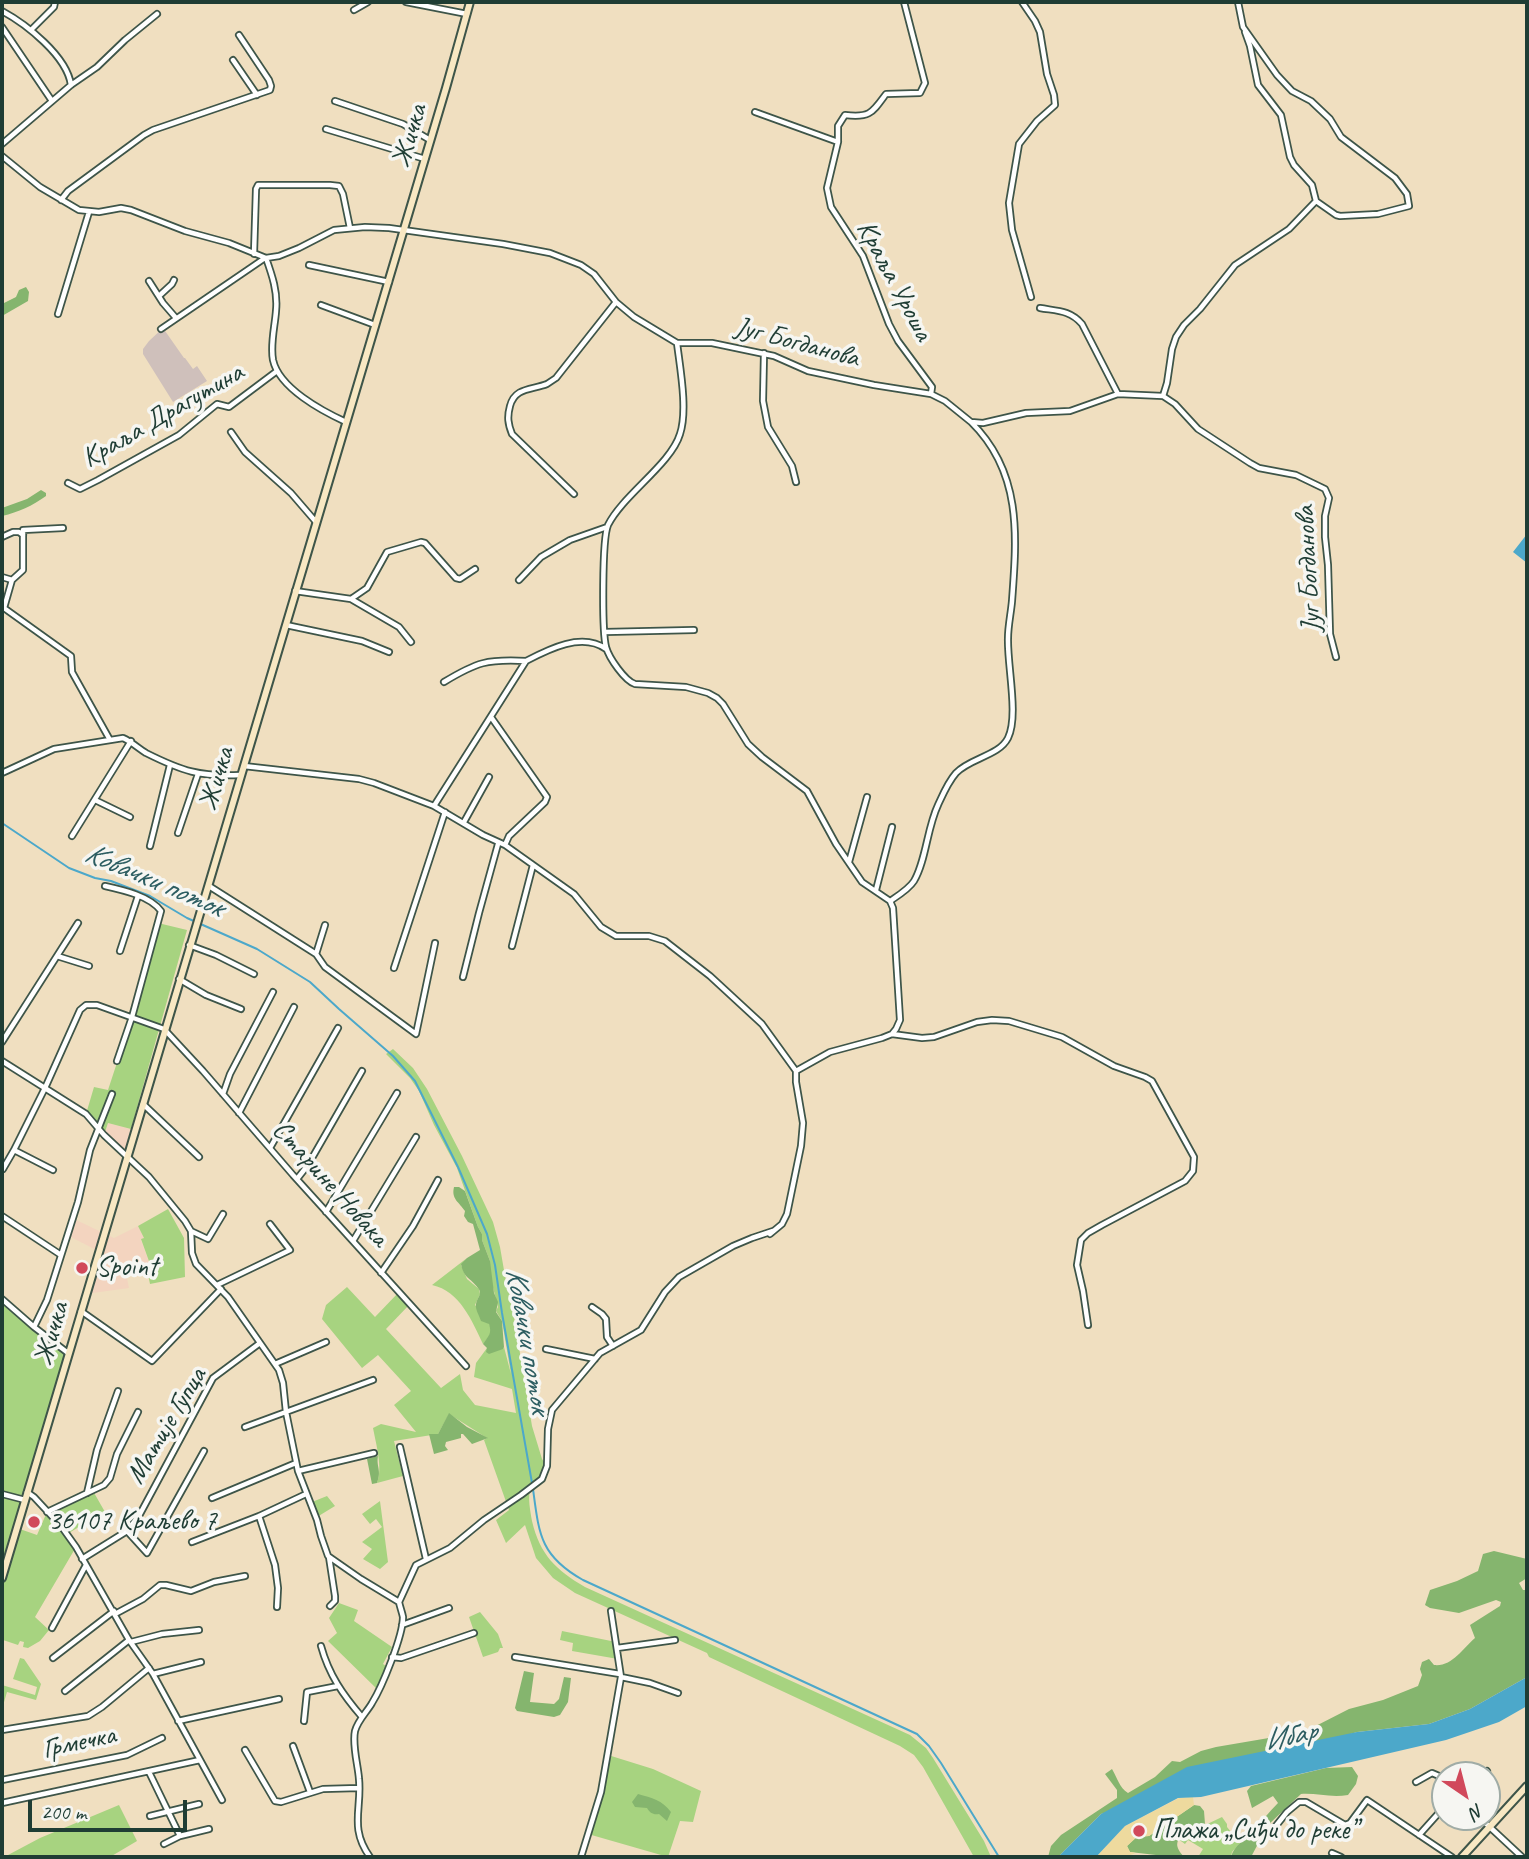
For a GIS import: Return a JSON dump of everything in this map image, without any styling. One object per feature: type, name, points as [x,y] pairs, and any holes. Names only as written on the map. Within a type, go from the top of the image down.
[{"type":"main road","name":"Жичка","points":[[2,1578],[470,2]]},
{"type":"main road","points":[[1501,1814],[1527,1786]]},
{"type":"main road","points":[[1462,1857],[1485,1831]]},
{"type":"street","points":[[30,30],[54,7],[55,2]]},
{"type":"street","points":[[354,10],[368,2]]},
{"type":"street","points":[[406,2],[467,14]]},
{"type":"street","name":"Краља Уроша","points":[[904,2],[925,83],[920,93],[886,94],[873,112],[862,117],[845,115],[838,126],[838,142],[827,188],[831,207],[863,256],[889,324],[898,341],[932,387],[931,394]]},
{"type":"street","points":[[1022,2],[1040,32],[1055,105],[1037,121],[1021,141],[1009,203],[1012,230],[1031,297]]},
{"type":"street","points":[[1238,2],[1243,27],[1250,46],[1258,85],[1281,115],[1290,157],[1312,185],[1316,201],[1340,216],[1393,212],[1409,206],[1407,194],[1395,178],[1341,137],[1330,119],[1311,101],[1283,83],[1243,27]]},
{"type":"street","points":[[2,11],[43,41],[55,55],[71,85]]},
{"type":"street","points":[[2,144],[157,14]]},
{"type":"street","points":[[2,27],[52,102]]},
{"type":"street","points":[[61,200],[68,191],[153,130],[270,90],[269,80],[239,35]]},
{"type":"street","points":[[233,60],[257,95]]},
{"type":"street","points":[[335,101],[403,124],[430,140]]},
{"type":"street","points":[[755,112],[838,142]]},
{"type":"street","points":[[326,129],[425,159]]},
{"type":"street","points":[[2,156],[30,180],[79,210],[131,210],[266,258]]},
{"type":"street","points":[[254,254],[258,185],[339,186],[350,228]]},
{"type":"street","points":[[971,422],[983,423],[1026,413],[1070,411],[1118,394],[1163,396],[1172,349],[1184,324],[1200,309],[1235,265],[1289,229],[1316,201]]},
{"type":"street","points":[[58,314],[89,212]]},
{"type":"street","points":[[161,329],[266,258],[299,248],[334,230],[389,228],[503,244],[550,253],[582,265],[594,274],[616,302],[634,317],[677,344],[683,409],[680,434],[670,453],[607,527],[604,553],[606,649]]},
{"type":"street","points":[[266,258],[277,300],[273,358],[277,371],[320,410],[346,422]]},
{"type":"street","points":[[309,265],[388,282]]},
{"type":"street","points":[[159,296],[174,279]]},
{"type":"street","points":[[149,281],[176,318]]},
{"type":"street","points":[[573,494],[512,434],[508,424],[509,411],[512,400],[520,391],[546,384],[556,377],[616,302]]},
{"type":"street","points":[[321,305],[375,325]]},
{"type":"street","points":[[1040,308],[1057,310],[1076,317],[1118,394]]},
{"type":"street","name":"Југ Богданова","points":[[677,344],[712,343],[764,353],[808,371],[931,394],[945,401],[971,422],[995,451],[1007,476],[1012,498],[1014,537],[1008,637],[1013,726],[1001,748],[958,771],[949,783],[930,824],[914,882],[890,901]]},
{"type":"street","points":[[764,353],[763,401],[768,426],[792,466],[796,482]]},
{"type":"street","name":"Краља Драгутина","points":[[68,483],[80,489],[98,480],[179,435],[217,404],[229,407],[277,371]]},
{"type":"street","name":"Југ Богданова","points":[[1163,396],[1175,404],[1198,429],[1250,463],[1259,468],[1296,475],[1325,489],[1329,499],[1325,516],[1325,537],[1331,634],[1336,657]]},
{"type":"street","points":[[231,432],[245,452],[291,493],[316,522]]},
{"type":"street","points":[[519,580],[541,557],[570,540],[607,527]]},
{"type":"street","points":[[63,528],[23,530],[23,570],[12,580],[4,608],[71,656],[72,673],[110,740]]},
{"type":"street","points":[[2,537],[14,532],[23,536]]},
{"type":"street","points":[[351,599],[367,588],[387,552],[421,542],[425,543],[456,578],[460,579],[475,569]]},
{"type":"street","points":[[2,577],[12,580]]},
{"type":"street","points":[[295,591],[351,599],[399,627],[411,642]]},
{"type":"street","points":[[285,625],[362,641],[388,652]]},
{"type":"street","points":[[605,632],[694,630]]},
{"type":"street","points":[[444,682],[469,667],[486,662],[527,661],[549,649],[570,643],[589,642],[606,649],[628,682],[686,687],[717,698],[748,744],[807,791],[831,834],[866,886],[890,901],[894,921],[900,1020],[891,1034]]},
{"type":"street","points":[[434,806],[527,661]]},
{"type":"street","points":[[491,717],[547,797],[509,836],[505,845]]},
{"type":"street","points":[[2,772],[54,749],[123,738],[142,751],[180,769],[198,774],[240,775]]},
{"type":"street","points":[[72,836],[131,741]]},
{"type":"street","points":[[150,846],[170,765]]},
{"type":"street","points":[[243,766],[359,779],[434,806],[464,822],[498,844],[505,845],[574,894],[601,928],[616,936],[649,936],[664,941],[710,976],[762,1024],[796,1071],[803,1123],[802,1146],[787,1214],[782,1224],[773,1232],[733,1246],[679,1277],[640,1330],[600,1353],[552,1410],[548,1429],[547,1466],[539,1482],[484,1520],[450,1548],[414,1567],[398,1602]]},
{"type":"street","points":[[178,834],[198,774]]},
{"type":"street","points":[[464,822],[489,777]]},
{"type":"street","points":[[849,862],[867,797]]},
{"type":"street","points":[[95,800],[130,817]]},
{"type":"street","points":[[394,968],[445,812]]},
{"type":"street","points":[[876,891],[892,827]]},
{"type":"street","points":[[463,977],[498,844]]},
{"type":"street","points":[[512,946],[533,865]]},
{"type":"street","points":[[207,885],[316,954],[326,967],[416,1034],[435,943]]},
{"type":"street","points":[[105,886],[156,905],[161,911],[117,1061]]},
{"type":"street","points":[[120,951],[138,897]]},
{"type":"street","points":[[2,1042],[78,923]]},
{"type":"street","points":[[316,954],[326,925]]},
{"type":"street","points":[[189,945],[216,955],[254,975]]},
{"type":"street","points":[[57,956],[89,967]]},
{"type":"street","points":[[179,979],[206,995],[241,1009]]},
{"type":"street","points":[[223,1094],[230,1074],[273,992]]},
{"type":"street","points":[[3,1169],[82,1008],[97,1004],[164,1030]]},
{"type":"street","points":[[239,1113],[294,1007]]},
{"type":"street","points":[[796,1071],[830,1052],[891,1034],[933,1037],[976,1022],[992,1020],[1009,1021],[1062,1037],[1114,1066],[1152,1081],[1194,1157],[1193,1171],[1185,1181],[1102,1225],[1081,1240],[1076,1265],[1088,1325]]},
{"type":"street","points":[[270,1148],[338,1028]]},
{"type":"street","name":"Старине Новака","points":[[164,1030],[466,1366]]},
{"type":"street","points":[[2,1060],[86,1114],[138,1165],[191,1231],[192,1253],[196,1264],[219,1287],[275,1364],[283,1383],[298,1471],[328,1556],[335,1596],[335,1601],[330,1606]]},
{"type":"street","points":[[297,1179],[308,1165],[362,1071]]},
{"type":"street","points":[[326,1212],[397,1093]]},
{"type":"street","points":[[34,1327],[47,1300],[61,1255],[80,1193],[89,1150],[112,1094]]},
{"type":"street","points":[[143,1103],[199,1157]]},
{"type":"street","points":[[353,1241],[416,1138]]},
{"type":"street","points":[[13,1150],[53,1170]]},
{"type":"street","points":[[381,1273],[413,1226],[438,1180]]},
{"type":"street","points":[[191,1231],[208,1239],[223,1214]]},
{"type":"street","points":[[2,1216],[61,1255]]},
{"type":"street","points":[[80,1311],[152,1361],[219,1287],[290,1250],[270,1224]]},
{"type":"street","points":[[2,1299],[68,1353]]},
{"type":"street","points":[[592,1307],[606,1319],[607,1337],[612,1346]]},
{"type":"street","points":[[275,1364],[326,1342]]},
{"type":"street","name":"Матије Гупца","points":[[82,1559],[127,1531],[140,1514],[213,1378],[260,1343]]},
{"type":"street","points":[[546,1349],[595,1359]]},
{"type":"street","points":[[245,1427],[373,1380]]},
{"type":"street","points":[[87,1494],[97,1450],[118,1391]]},
{"type":"street","points":[[47,1513],[104,1485],[110,1478],[117,1454],[138,1412]]},
{"type":"street","points":[[400,1447],[426,1559]]},
{"type":"street","points":[[127,1531],[147,1553],[204,1451]]},
{"type":"street","points":[[298,1471],[374,1453]]},
{"type":"street","points":[[212,1499],[296,1463]]},
{"type":"street","points":[[2,1494],[34,1497],[61,1526],[151,1671],[222,1800]]},
{"type":"street","points":[[192,1542],[306,1494]]},
{"type":"street","points":[[259,1516],[275,1565],[277,1607]]},
{"type":"street","points":[[328,1556],[398,1602],[402,1614],[402,1625],[383,1683],[362,1717],[355,1735],[359,1788],[356,1818],[360,1840],[370,1857]]},
{"type":"street","points":[[52,1628],[86,1565]]},
{"type":"street","points":[[52,1658],[114,1612],[143,1599],[160,1585],[191,1591],[214,1582],[245,1576]]},
{"type":"street","points":[[402,1625],[449,1608]]},
{"type":"street","points":[[581,1857],[601,1792],[612,1738],[620,1676],[611,1611]]},
{"type":"street","points":[[65,1691],[130,1641],[199,1630]]},
{"type":"street","points":[[392,1657],[401,1658],[474,1633]]},
{"type":"street","points":[[617,1648],[675,1640]]},
{"type":"street","points":[[321,1646],[328,1670],[362,1717]]},
{"type":"street","points":[[514,1657],[620,1676],[678,1693]]},
{"type":"street","points":[[2,1730],[89,1716],[151,1671],[201,1662]]},
{"type":"street","points":[[304,1721],[307,1692],[338,1686]]},
{"type":"street","points":[[178,1721],[279,1699]]},
{"type":"street","name":"Грмечка","points":[[2,1780],[127,1755],[162,1738]]},
{"type":"street","points":[[293,1746],[310,1792]]},
{"type":"street","points":[[245,1750],[275,1801],[281,1802],[323,1789],[359,1788]]},
{"type":"street","points":[[2,1803],[200,1760]]},
{"type":"street","points":[[149,1772],[180,1836]]},
{"type":"street","points":[[1416,1782],[1431,1774]]},
{"type":"street","points":[[1271,1832],[1298,1802],[1306,1802],[1345,1825],[1350,1823],[1367,1800],[1452,1857]]},
{"type":"street","points":[[150,1816],[199,1804]]},
{"type":"street","points":[[1419,1835],[1431,1822]]},
{"type":"street","points":[[164,1844],[180,1836],[209,1829]]},
{"type":"street","points":[[1493,1831],[1522,1857]]},
{"type":"street","points":[[1332,1853],[1341,1857]]},
{"type":"shaded area","points":[[163,328],[193,369],[197,366],[207,381],[173,402],[143,354],[149,341]]},
{"type":"shaded area","points":[[108,1123],[131,1129],[124,1154],[104,1135]]},
{"type":"shaded area","points":[[72,1218],[114,1238],[138,1226],[144,1238],[141,1240],[150,1265],[125,1269],[129,1288],[85,1294],[98,1251],[67,1235]]},
{"type":"green space","points":[[26,287],[29,292],[28,301],[2,316],[2,304],[16,297],[19,290]]},
{"type":"green space","points":[[41,490],[46,496],[41,500],[20,511],[2,516],[2,508],[27,499]]},
{"type":"green space","points":[[158,923],[187,930],[131,1129],[108,1123],[104,1135],[86,1114],[94,1087],[108,1090]]},
{"type":"green space","points":[[393,1049],[413,1068],[427,1089],[493,1222],[511,1299],[532,1426],[542,1459],[547,1466],[542,1479],[530,1489],[529,1497],[535,1533],[545,1552],[558,1568],[585,1587],[910,1735],[926,1748],[933,1758],[991,1857],[974,1857],[914,1755],[709,1657],[707,1653],[575,1593],[553,1578],[536,1558],[525,1525],[506,1543],[496,1520],[509,1510],[484,1440],[487,1438],[449,1414],[438,1434],[394,1441],[403,1476],[377,1483],[379,1463],[373,1428],[381,1424],[416,1432],[394,1405],[411,1391],[378,1355],[362,1368],[322,1319],[326,1305],[347,1287],[375,1317],[399,1292],[410,1304],[386,1329],[441,1388],[460,1374],[463,1390],[475,1405],[516,1413],[512,1389],[474,1377],[476,1363],[487,1348],[504,1347],[511,1374],[502,1321],[496,1311],[498,1307],[490,1276],[490,1261],[457,1168],[419,1091],[386,1054]]},
{"type":"green space","points":[[454,1187],[465,1191],[490,1261],[494,1293],[498,1302],[496,1312],[502,1321],[504,1347],[489,1354],[483,1344],[490,1332],[489,1324],[481,1321],[476,1308],[479,1290],[466,1275],[461,1264],[480,1250],[473,1224],[464,1216],[465,1211],[455,1197]]},
{"type":"green space","points":[[168,1209],[184,1238],[185,1277],[150,1284],[146,1265],[150,1264],[141,1239],[144,1238],[138,1226]]},
{"type":"green space","points":[[467,1258],[461,1265],[467,1279],[479,1289],[480,1294],[475,1305],[491,1330],[483,1344],[458,1300],[442,1288],[432,1285]]},
{"type":"green space","points":[[2,1300],[68,1353],[17,1528],[37,1535],[47,1512],[93,1491],[105,1512],[67,1534],[76,1547],[35,1617],[49,1630],[40,1641],[28,1648],[23,1647],[24,1642],[20,1641],[18,1645],[3,1640],[2,1643],[2,1495],[12,1497],[2,1492]]},
{"type":"green space","points":[[449,1413],[488,1438],[472,1444],[461,1434],[461,1438],[446,1442],[448,1450],[434,1454],[429,1434],[438,1434]]},
{"type":"green space","points":[[378,1456],[378,1479],[377,1483],[372,1484],[367,1459]]},
{"type":"green space","points":[[327,1496],[335,1506],[317,1517],[312,1502]]},
{"type":"green space","points":[[380,1501],[388,1562],[380,1569],[363,1559],[372,1549],[362,1542],[382,1527],[376,1519],[370,1524],[362,1514]]},
{"type":"green space","points":[[1494,1551],[1527,1559],[1527,1578],[1519,1583],[1523,1590],[1527,1590],[1527,1677],[1470,1709],[1429,1724],[1357,1732],[1101,1814],[1058,1857],[1048,1857],[1051,1846],[1061,1835],[1117,1798],[1117,1790],[1105,1774],[1112,1769],[1128,1793],[1155,1777],[1172,1761],[1180,1762],[1216,1747],[1304,1732],[1349,1709],[1383,1700],[1418,1686],[1422,1675],[1422,1662],[1429,1659],[1434,1665],[1440,1665],[1451,1660],[1475,1638],[1470,1625],[1500,1606],[1501,1602],[1496,1600],[1459,1613],[1425,1605],[1430,1590],[1478,1571],[1483,1554]]},
{"type":"green space","points":[[339,1603],[358,1610],[354,1621],[392,1647],[383,1664],[389,1668],[379,1691],[328,1641],[337,1633],[329,1618]]},
{"type":"green space","points":[[480,1612],[498,1634],[503,1648],[483,1657],[469,1617]]},
{"type":"green space","points":[[562,1631],[616,1642],[618,1659],[572,1651],[573,1643],[560,1640]]},
{"type":"green space","points":[[20,1658],[24,1659],[41,1684],[36,1700],[7,1692],[2,1709],[2,1685],[35,1695],[37,1687],[13,1679]]},
{"type":"green space","points":[[524,1671],[534,1673],[530,1702],[554,1704],[559,1699],[564,1677],[571,1678],[568,1702],[560,1715],[554,1717],[517,1711],[515,1708]]},
{"type":"green space","points":[[608,1755],[653,1769],[701,1791],[693,1822],[680,1821],[668,1857],[588,1834]]},
{"type":"green space","points":[[1352,1767],[1358,1776],[1348,1795],[1301,1794],[1268,1825],[1251,1857],[1231,1857],[1237,1846],[1278,1803],[1273,1796],[1252,1808],[1247,1791],[1251,1786],[1326,1768]]},
{"type":"green space","points":[[638,1794],[656,1800],[668,1808],[671,1812],[667,1821],[647,1808],[635,1807],[632,1802]]},
{"type":"green space","points":[[119,1805],[137,1841],[110,1857],[8,1855],[40,1838]]},
{"type":"green space","points":[[1194,1805],[1200,1806],[1204,1811],[1205,1824],[1184,1830],[1177,1844],[1184,1857],[1158,1857],[1130,1852],[1127,1846],[1136,1837],[1149,1836]]},
{"type":"green space","points":[[1222,1817],[1240,1843],[1231,1857],[1198,1857],[1203,1849],[1188,1840],[1185,1844],[1178,1839],[1184,1830],[1201,1827]]},
{"type":"sand","name":"Плажа „Сиђи до реке”","points":[[1193,1797],[1194,1805],[1149,1836],[1137,1837],[1127,1846],[1130,1852],[1136,1853],[1125,1857],[1096,1857],[1125,1826],[1179,1798]]},
{"type":"water","points":[[1527,534],[1527,563],[1513,552]]},
{"type":"water","points":[[1527,1677],[1527,1706],[1499,1722],[1446,1740],[1201,1797],[1178,1798],[1125,1826],[1096,1857],[1058,1857],[1101,1814],[1187,1767],[1357,1732],[1429,1724],[1470,1709]]},
{"type":"waterway","name":"Ковачки поток","points":[[2,823],[69,868],[150,896],[187,918],[257,949],[310,982],[393,1056],[415,1081],[458,1167],[487,1234],[495,1265],[532,1483]]},
{"type":"waterway","name":"Ковачки поток","points":[[533,1489],[540,1531],[550,1553],[583,1580],[917,1734],[941,1763],[999,1857]]},
{"type":"place","name":"Spoint","points":[[82,1268]]},
{"type":"place","name":"36107 Краљево 7","points":[[34,1522]]},
{"type":"place","name":"Плажа „Сиђи до реке”","points":[[1139,1831]]},
{"type":"water label","name":"Ибар","points":[[1290,1737]]}]
